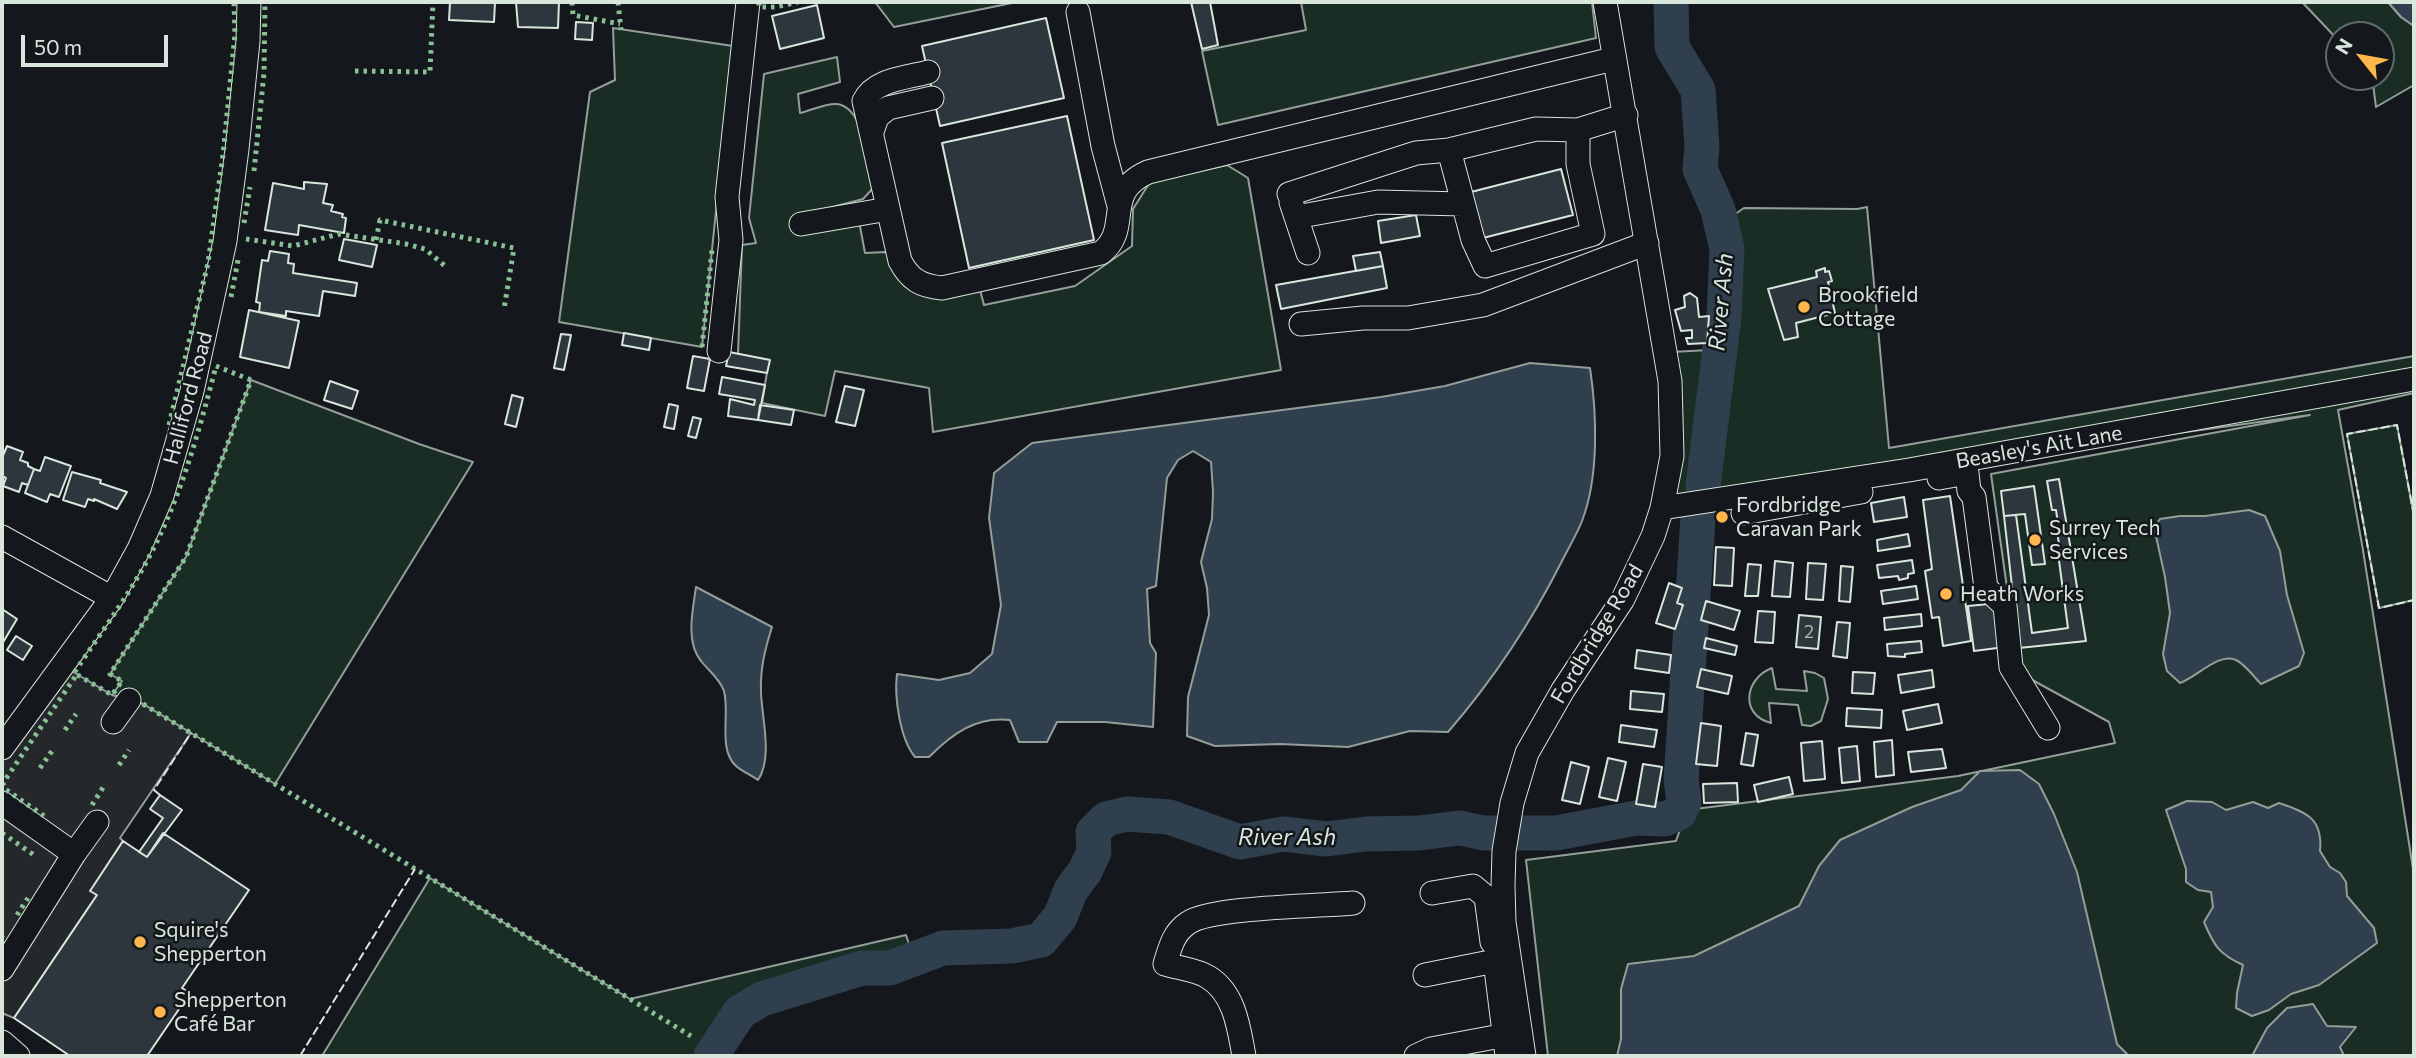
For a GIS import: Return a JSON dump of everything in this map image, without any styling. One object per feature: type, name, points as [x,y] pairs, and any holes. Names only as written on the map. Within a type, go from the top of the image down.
[{"type":"street","name":"Halliford Road","points":[[2,748],[111,598],[139,549],[162,496],[208,324],[225,241],[248,41],[249,2]]},
{"type":"street","points":[[719,351],[731,240],[727,197],[748,2]]},
{"type":"street","name":"Fordbridge Road","points":[[1524,1056],[1502,959],[1504,851],[1512,803],[1527,753],[1563,690],[1623,599],[1653,536],[1662,508],[1672,456],[1670,381],[1605,2]]},
{"type":"street","points":[[1078,12],[1103,146],[1119,206]]},
{"type":"street","points":[[928,72],[880,85],[869,92],[864,101],[900,261],[916,282],[942,288],[1101,253],[1110,246],[1116,234],[1119,206],[1128,184],[1148,172],[1613,59]]},
{"type":"street","points":[[872,132],[877,117],[888,108],[932,98]]},
{"type":"street","points":[[1308,253],[1287,187],[1416,153],[1449,150],[1536,129],[1578,130],[1626,115]]},
{"type":"street","points":[[1449,150],[1473,240],[1485,266],[1593,234],[1578,164],[1578,130]]},
{"type":"street","points":[[1296,217],[1378,202],[1463,204]]},
{"type":"street","points":[[802,224],[888,209]]},
{"type":"street","points":[[1301,324],[1363,318],[1408,318],[1483,305],[1647,243]]},
{"type":"street","name":"Beasley's Ait Lane","points":[[1662,508],[1922,467],[2414,379]]},
{"type":"street","points":[[1743,513],[1968,473],[1969,491],[1975,497],[1986,588],[2005,606],[2011,667],[2048,728]]},
{"type":"street","points":[[2,537],[111,598]]},
{"type":"street","points":[[113,722],[129,700]]},
{"type":"street","points":[[2,803],[74,854]]},
{"type":"street","points":[[2,970],[97,822]]},
{"type":"street","points":[[1416,1056],[1431,1049],[1506,1046],[1502,959],[1486,897],[1473,886],[1432,893]]},
{"type":"street","points":[[1244,1056],[1238,1019],[1226,996],[1208,977],[1166,964],[1173,938],[1189,922],[1213,914],[1353,903]]},
{"type":"street","points":[[1425,975],[1502,959]]},
{"type":"street","points":[[2,1042],[18,1056]]},
{"type":"green space","points":[[875,2],[1017,2],[894,27]]},
{"type":"green space","points":[[1301,2],[1592,2],[1596,38],[1218,125],[1202,51],[1306,30]]},
{"type":"green space","points":[[2302,2],[2388,2],[2401,17],[2414,26],[2414,85],[2376,107],[2374,91],[2395,91],[2395,21],[2325,21],[2325,26]]},
{"type":"green space","points":[[613,28],[733,46],[702,347],[559,322],[590,92],[615,80]]},
{"type":"green space","points":[[837,57],[840,82],[798,94],[800,113],[837,104],[854,115],[864,138],[875,186],[863,199],[794,217],[796,234],[859,221],[865,253],[886,252],[896,276],[905,286],[980,290],[984,305],[1075,286],[1132,246],[1133,209],[1150,182],[1227,165],[1248,178],[1281,370],[933,432],[929,388],[835,371],[825,416],[762,403],[769,360],[738,354],[742,245],[756,243],[749,218],[764,74]]},
{"type":"green space","points":[[1867,207],[1889,448],[2414,356],[2414,393],[2338,410],[2414,875],[2414,1056],[1548,1056],[1526,860],[1676,841],[1687,810],[1958,776],[2115,743],[2109,722],[2025,676],[2017,659],[1991,474],[2310,415],[1909,470],[1675,506],[1672,352],[1709,350],[1718,255],[1710,231],[1744,208]]},
{"type":"green space","points":[[251,380],[473,462],[275,784],[143,704],[112,695],[122,681],[110,674],[186,557]]},
{"type":"green space","points":[[2397,425],[2414,516],[2414,600],[2379,608],[2347,434]]},
{"type":"green space","points":[[1772,668],[1776,689],[1807,691],[1804,671],[1824,678],[1828,699],[1821,721],[1811,726],[1802,725],[1798,705],[1769,703],[1771,723],[1754,712],[1750,705],[1751,688],[1763,673]]},
{"type":"green space","points":[[430,878],[630,999],[906,935],[914,959],[890,968],[862,968],[762,999],[740,1012],[711,1056],[322,1056]]},
{"type":"shaded area","points":[[63,666],[112,695],[143,704],[191,733],[120,838],[123,841],[91,891],[97,895],[14,1018],[2,1013],[2,748]]},
{"type":"water","points":[[2388,2],[2414,2],[2414,26],[2401,17]]},
{"type":"water","points":[[1530,363],[1590,368],[1595,445],[1588,504],[1575,536],[1525,627],[1481,692],[1448,732],[1410,731],[1348,747],[1280,744],[1215,746],[1187,736],[1188,697],[1209,615],[1201,562],[1212,519],[1213,492],[1211,462],[1193,451],[1178,460],[1167,478],[1156,586],[1147,589],[1150,643],[1156,653],[1153,727],[1105,722],[1057,722],[1047,742],[1019,742],[1010,720],[998,719],[965,728],[929,757],[915,757],[905,740],[899,717],[897,674],[939,680],[970,673],[992,654],[1001,605],[989,518],[994,473],[1032,443],[1381,397],[1445,386]]},
{"type":"water","points":[[2249,510],[2265,516],[2280,551],[2287,595],[2304,653],[2299,666],[2261,684],[2236,660],[2222,659],[2180,683],[2167,671],[2163,654],[2170,613],[2154,527],[2160,519]]},
{"type":"water","points":[[696,587],[772,627],[761,676],[766,749],[758,780],[737,767],[730,758],[726,740],[724,691],[701,661],[693,645],[691,625]]},
{"type":"water","points":[[2020,770],[2039,784],[2077,872],[2117,1044],[2129,1056],[1617,1056],[1621,1039],[1621,989],[1628,964],[1694,956],[1799,906],[1819,866],[1840,840],[1912,807],[1961,790],[1980,771]]},
{"type":"water","points":[[2187,801],[2212,802],[2226,810],[2253,802],[2268,808],[2279,803],[2311,818],[2319,831],[2320,851],[2330,867],[2340,873],[2346,882],[2347,896],[2374,928],[2377,943],[2319,985],[2291,994],[2269,1010],[2252,1016],[2236,1008],[2243,965],[2223,953],[2211,937],[2204,922],[2213,907],[2211,892],[2198,890],[2186,882],[2186,869],[2166,810]]},
{"type":"water","points":[[2313,1004],[2327,1026],[2356,1027],[2340,1047],[2344,1056],[2252,1056],[2267,1028],[2287,1008]]},
{"type":"building","points":[[450,2],[495,2],[494,22],[449,20]]},
{"type":"building","points":[[516,2],[559,2],[558,28],[518,27]]},
{"type":"building","points":[[1191,2],[1210,2],[1218,45],[1202,49]]},
{"type":"building","points":[[817,5],[824,38],[780,49],[772,16]]},
{"type":"building","points":[[1046,18],[1064,98],[940,126],[922,46]]},
{"type":"building","points":[[576,22],[593,23],[592,40],[575,39]]},
{"type":"building","points":[[1067,116],[1094,240],[969,268],[942,143]]},
{"type":"building","points":[[1561,169],[1573,215],[1483,238],[1471,192]]},
{"type":"building","points":[[304,182],[327,184],[323,203],[333,205],[331,211],[343,214],[342,217],[346,218],[344,233],[299,225],[298,235],[265,230],[273,183],[304,189]]},
{"type":"building","points":[[1416,215],[1420,236],[1381,243],[1378,221]]},
{"type":"building","points":[[344,239],[377,245],[372,267],[339,260]]},
{"type":"building","points":[[270,251],[289,254],[288,263],[294,264],[293,273],[357,283],[355,296],[323,291],[319,316],[286,311],[286,316],[259,312],[260,303],[256,302],[262,260],[268,261]]},
{"type":"building","points":[[1380,252],[1383,266],[1356,271],[1353,256]]},
{"type":"building","points":[[1383,266],[1387,288],[1281,309],[1276,285]]},
{"type":"building","name":"Brookfield Cottage","points":[[1825,268],[1832,281],[1828,282],[1835,313],[1796,323],[1798,337],[1784,340],[1768,289],[1817,277],[1816,271]]},
{"type":"building","points":[[1690,293],[1697,298],[1699,317],[1709,316],[1707,343],[1688,344],[1686,338],[1692,338],[1692,330],[1681,331],[1675,310],[1685,307],[1684,296]]},
{"type":"building","points":[[249,310],[299,321],[289,368],[240,357]]},
{"type":"building","points":[[624,333],[651,338],[649,350],[622,345]]},
{"type":"building","points":[[561,334],[571,335],[564,370],[554,368]]},
{"type":"building","points":[[729,352],[770,360],[767,373],[726,366]]},
{"type":"building","points":[[693,356],[710,359],[704,391],[687,388]]},
{"type":"building","points":[[722,377],[765,385],[758,420],[728,416],[730,399],[754,405],[755,400],[719,394]]},
{"type":"building","points":[[330,381],[358,391],[352,409],[324,400]]},
{"type":"building","points":[[845,386],[864,390],[855,426],[836,422]]},
{"type":"building","points":[[512,395],[523,398],[516,427],[505,424]]},
{"type":"building","points":[[669,404],[678,406],[674,429],[664,427]]},
{"type":"building","points":[[760,405],[794,410],[791,425],[758,420]]},
{"type":"building","points":[[693,417],[701,419],[696,438],[688,436]]},
{"type":"building","points":[[7,446],[23,452],[20,460],[34,469],[28,485],[22,483],[19,492],[3,486],[6,478],[2,476],[2,458]]},
{"type":"building","points":[[45,457],[71,466],[59,497],[50,494],[47,502],[25,493],[34,469],[40,471]]},
{"type":"building","points":[[72,472],[101,480],[100,483],[127,492],[117,509],[94,499],[88,499],[85,507],[63,500]]},
{"type":"building","points":[[2059,479],[2086,641],[2019,648],[2004,516],[2016,515],[2032,633],[2068,628],[2058,553],[2056,510],[2052,510],[2047,481]]},
{"type":"building","name":"Surrey Tech Services","points":[[2034,486],[2045,564],[2032,565],[2025,514],[2004,516],[2001,491]]},
{"type":"building","name":"Heath Works","points":[[1950,496],[1971,641],[1943,646],[1939,617],[1932,618],[1925,571],[1932,569],[1923,500]]},
{"type":"building","points":[[1904,497],[1907,517],[1874,522],[1871,503]]},
{"type":"building","points":[[1908,534],[1910,546],[1878,551],[1877,540]]},
{"type":"building","points":[[1716,547],[1734,548],[1732,586],[1714,585]]},
{"type":"building","points":[[1912,560],[1914,573],[1908,574],[1908,578],[1879,578],[1877,565]]},
{"type":"building","points":[[1775,561],[1793,563],[1790,597],[1772,596]]},
{"type":"building","points":[[1808,563],[1826,564],[1823,600],[1806,599]]},
{"type":"building","points":[[1748,564],[1761,565],[1758,596],[1745,596]]},
{"type":"building","points":[[1841,566],[1853,567],[1850,602],[1839,601]]},
{"type":"building","points":[[1669,583],[1682,588],[1677,603],[1683,605],[1675,629],[1656,623]]},
{"type":"building","points":[[1916,586],[1918,599],[1883,604],[1881,591]]},
{"type":"building","points":[[1706,601],[1740,611],[1734,630],[1701,620]]},
{"type":"building","name":"Heath Works","points":[[1999,603],[2005,647],[1974,651],[1968,606]]},
{"type":"building","points":[[2,609],[17,619],[2,644]]},
{"type":"building","points":[[1758,611],[1775,612],[1773,643],[1755,642]]},
{"type":"building","points":[[1921,614],[1922,626],[1885,630],[1884,618]]},
{"type":"building","points":[[1799,615],[1821,617],[1818,649],[1796,647]]},
{"type":"building","points":[[1837,622],[1850,623],[1847,658],[1833,656]]},
{"type":"building","points":[[16,636],[32,646],[23,660],[7,650]]},
{"type":"building","points":[[1706,638],[1737,646],[1735,655],[1704,648]]},
{"type":"building","points":[[1921,641],[1922,652],[1905,654],[1905,657],[1888,656],[1887,644]]},
{"type":"building","points":[[1637,650],[1671,655],[1669,673],[1635,668]]},
{"type":"building","points":[[1701,669],[1732,676],[1728,694],[1697,687]]},
{"type":"building","points":[[1932,670],[1934,687],[1901,693],[1898,675]]},
{"type":"building","points":[[1853,672],[1875,673],[1873,694],[1852,693]]},
{"type":"building","points":[[1631,691],[1664,694],[1662,712],[1630,709]]},
{"type":"building","points":[[1938,704],[1942,723],[1907,730],[1903,711]]},
{"type":"building","points":[[1847,708],[1882,710],[1881,728],[1846,726]]},
{"type":"building","points":[[1701,723],[1721,726],[1717,766],[1696,764]]},
{"type":"building","points":[[1621,725],[1657,730],[1654,747],[1619,742]]},
{"type":"building","points":[[1746,733],[1758,735],[1753,766],[1741,764]]},
{"type":"building","points":[[1892,740],[1894,775],[1876,777],[1874,742]]},
{"type":"building","points":[[1822,741],[1825,779],[1804,781],[1801,743]]},
{"type":"building","points":[[1857,746],[1860,781],[1842,783],[1839,748]]},
{"type":"building","points":[[1942,749],[1946,768],[1911,772],[1908,752]]},
{"type":"building","points":[[1608,758],[1626,762],[1617,801],[1599,797]]},
{"type":"building","points":[[1571,762],[1589,767],[1580,804],[1562,800]]},
{"type":"building","points":[[1643,764],[1662,767],[1655,807],[1636,804]]},
{"type":"building","points":[[1789,777],[1793,794],[1758,802],[1754,785]]},
{"type":"building","points":[[1737,783],[1738,802],[1704,803],[1703,784]]},
{"type":"building","points":[[160,795],[182,810],[147,857],[139,852],[163,818],[150,809]]},
{"type":"building","name":"Squire's Shepperton","points":[[163,833],[249,890],[182,988],[190,993],[147,1056],[70,1056],[14,1018],[97,895],[90,891],[123,841],[147,857]]},
{"type":"waterway","name":"River Ash","points":[[1671,2],[1672,47],[1698,90],[1702,146],[1700,169],[1718,210],[1727,249],[1724,317],[1703,486]]},
{"type":"waterway","name":"River Ash","points":[[711,1056],[740,1012],[762,999],[862,968],[890,968],[943,948],[1012,946],[1041,940],[1060,917],[1071,890],[1085,871],[1094,852],[1093,832],[1106,819],[1127,814],[1169,817],[1240,842],[1283,834],[1326,839],[1460,828],[1483,833],[1556,833],[1636,818],[1665,819],[1679,813],[1684,802],[1681,780],[1698,518]]},
{"type":"hedge","points":[[169,425],[208,263],[223,155],[235,34],[234,2]]},
{"type":"hedge","points":[[254,171],[264,73],[265,2]]},
{"type":"hedge","points":[[355,71],[430,72],[433,2]]},
{"type":"hedge","points":[[572,2],[573,15],[620,24]]},
{"type":"hedge","points":[[618,2],[621,30]]},
{"type":"hedge","points":[[759,2],[759,7],[798,2]]},
{"type":"hedge","points":[[244,223],[250,187]]},
{"type":"hedge","points":[[376,240],[380,220],[514,248],[504,309]]},
{"type":"hedge","points":[[246,239],[293,246],[339,234],[425,249],[445,266]]},
{"type":"hedge","points":[[702,347],[712,250]]},
{"type":"hedge","points":[[231,297],[238,260]]},
{"type":"hedge","points":[[216,366],[251,380],[186,557],[110,674],[122,681],[112,695],[74,673],[131,589],[160,535],[185,474],[216,366]]},
{"type":"hedge","points":[[44,816],[5,789],[3,783],[77,674]]},
{"type":"hedge","points":[[143,704],[691,1036]]},
{"type":"hedge","points":[[65,730],[76,714]]},
{"type":"hedge","points":[[119,765],[129,750]]},
{"type":"hedge","points":[[40,768],[52,751]]},
{"type":"hedge","points":[[92,805],[104,786]]},
{"type":"hedge","points":[[2,833],[34,855]]},
{"type":"hedge","points":[[17,915],[28,898]]},
{"type":"fence","points":[[2414,516],[2397,425],[2347,434],[2379,608],[2414,600]]},
{"type":"fence","points":[[160,795],[154,790],[191,733]]},
{"type":"fence","points":[[300,1056],[415,869]]},
{"type":"place","name":"Brookfield Cottage","points":[[1804,307]]},
{"type":"place","name":"Fordbridge Caravan Park","points":[[1722,517]]},
{"type":"place","name":"Surrey Tech Services","points":[[2035,540]]},
{"type":"place","name":"Heath Works","points":[[1946,594]]},
{"type":"place","name":"Squire's Shepperton","points":[[140,942]]},
{"type":"place","name":"Shepperton Café Bar","points":[[160,1012]]}]
